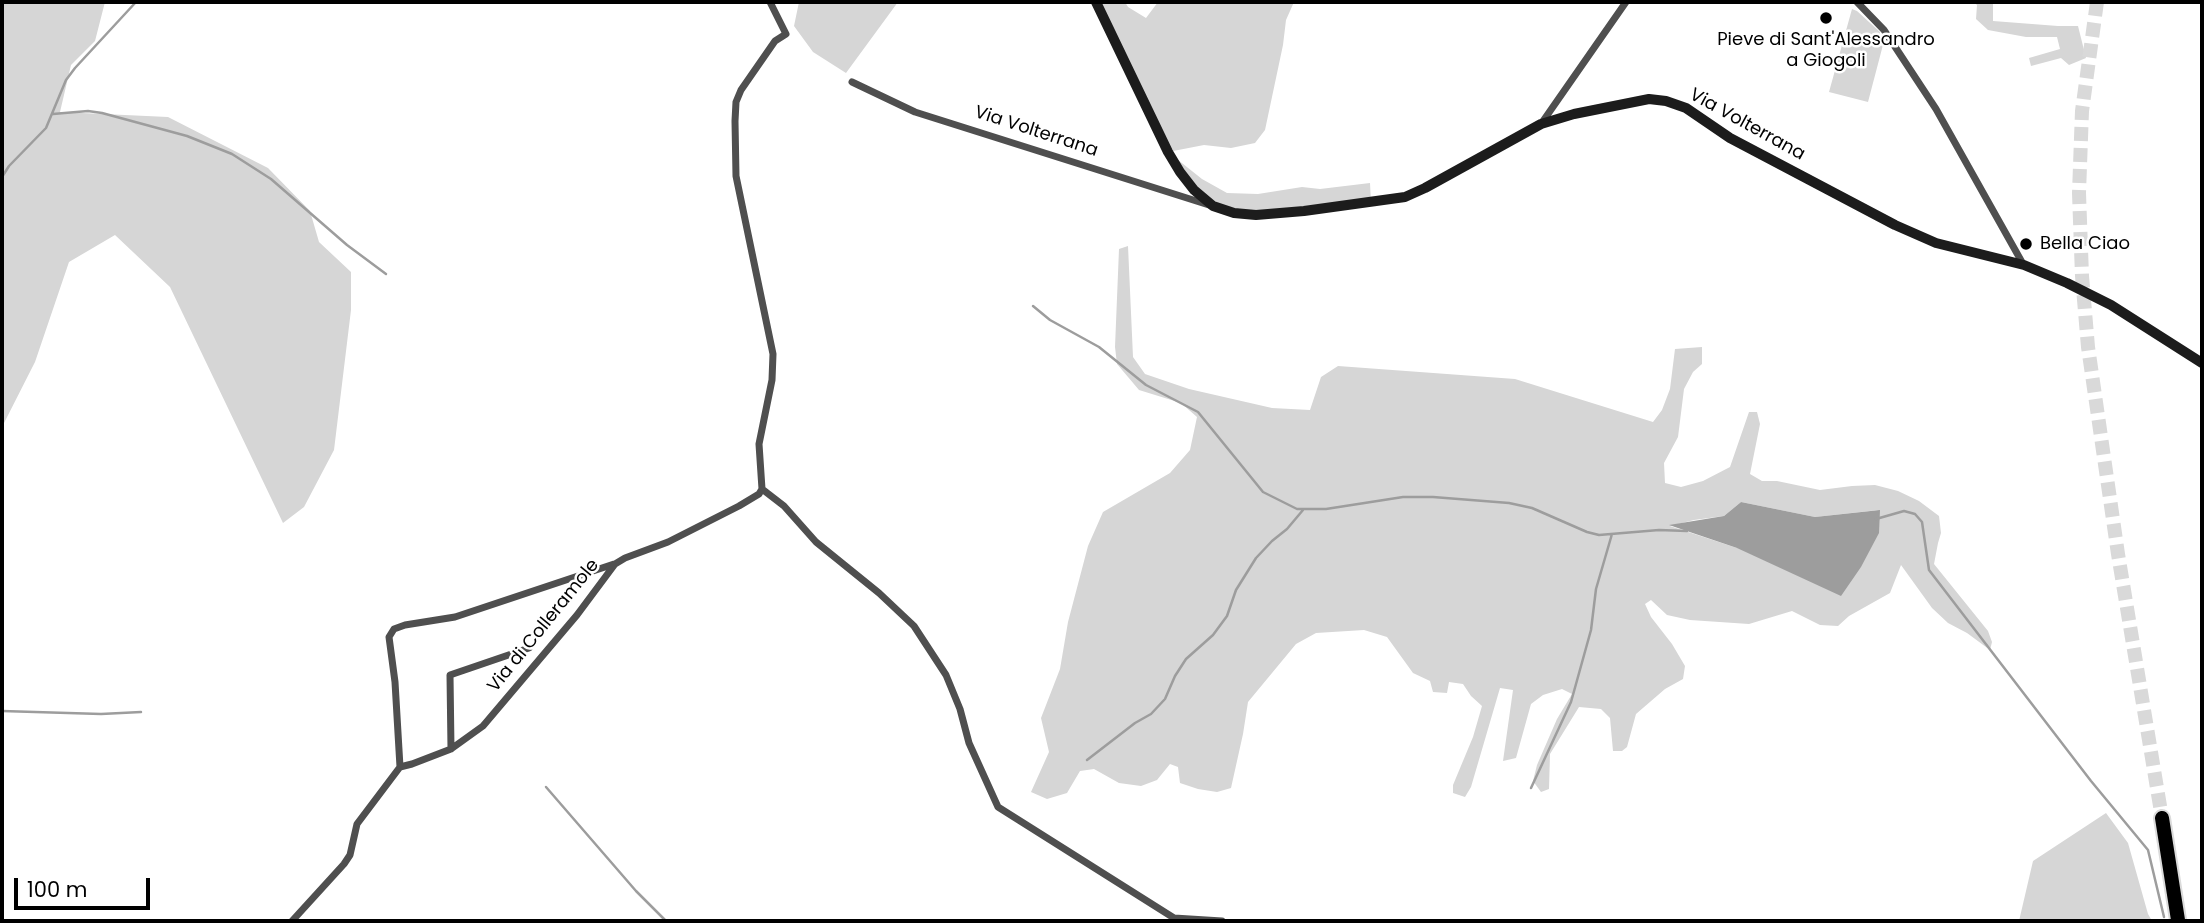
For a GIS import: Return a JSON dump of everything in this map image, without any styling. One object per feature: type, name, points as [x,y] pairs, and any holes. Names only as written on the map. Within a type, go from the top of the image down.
[{"type":"highway","points":[[2162,818],[2178,920]]},
{"type":"main road","points":[[1096,2],[1168,152],[1194,190],[1213,206]]},
{"type":"main road","name":"Via Volterrana","points":[[1213,206],[1234,213],[1256,215],[1316,210],[1405,197],[1541,124],[1574,114],[1649,99],[1666,101],[1686,108],[1730,138],[1895,225],[1936,243],[2024,265],[2067,283],[2111,305],[2202,363]]},
{"type":"street","points":[[770,2],[786,34],[775,41],[741,90],[736,102],[736,176],[773,354],[772,380],[759,444],[762,489],[784,506],[816,542],[879,593],[914,626],[946,675],[960,709],[968,743],[999,807],[1174,918],[1222,921]]},
{"type":"street","points":[[1541,124],[1626,2]]},
{"type":"street","points":[[1857,2],[1884,30],[1936,109],[2024,265]]},
{"type":"street","name":"Via Volterrana","points":[[852,82],[915,112],[1213,206]]},
{"type":"street","name":"Via di Colleramole","points":[[400,767],[451,749],[483,726],[577,615],[615,564],[668,542],[739,506],[759,494],[762,489]]},
{"type":"street","points":[[292,921],[351,855],[356,824],[400,767],[395,682],[389,637],[394,629],[455,617],[615,564]]},
{"type":"street","points":[[451,749],[450,675],[528,648]]},
{"type":"shaded area","points":[[2,2],[105,2],[95,41],[71,65],[60,112],[168,117],[268,168],[310,211],[319,242],[351,272],[351,310],[334,450],[304,507],[283,523],[170,287],[115,235],[69,262],[35,362],[2,427]]},
{"type":"shaded area","points":[[799,2],[898,2],[846,73],[813,52],[794,26]]},
{"type":"shaded area","points":[[1096,2],[1125,2],[1128,7],[1146,18],[1158,2],[1294,2],[1286,20],[1265,130],[1255,143],[1231,148],[1204,145],[1168,152]]},
{"type":"shaded area","points":[[1974,2],[1993,2],[1993,21],[2078,26],[2086,58],[2069,65],[2061,58],[2031,66],[2029,58],[2060,49],[2057,37],[2026,37],[1988,30],[1976,19],[1977,5]]},
{"type":"shaded area","points":[[1852,9],[1880,32],[1879,40],[1884,41],[1868,102],[1829,92]]},
{"type":"shaded area","points":[[1168,152],[1202,179],[1227,193],[1258,194],[1302,187],[1320,189],[1370,183],[1371,203],[1302,213],[1233,212],[1213,206],[1194,190]]},
{"type":"shaded area","points":[[1128,246],[1133,357],[1145,374],[1189,389],[1272,408],[1310,410],[1321,377],[1338,366],[1515,379],[1653,422],[1662,410],[1670,389],[1675,349],[1702,347],[1702,364],[1693,372],[1684,389],[1678,437],[1664,463],[1665,483],[1681,487],[1703,481],[1730,467],[1749,412],[1757,412],[1760,424],[1750,474],[1762,481],[1777,481],[1820,490],[1875,485],[1898,491],[1919,501],[1939,516],[1941,533],[1934,564],[1988,631],[1992,642],[1990,650],[1948,623],[1932,608],[1901,565],[1890,593],[1849,616],[1838,626],[1820,625],[1792,611],[1749,624],[1690,620],[1667,615],[1651,600],[1645,604],[1685,666],[1683,679],[1665,689],[1636,714],[1627,747],[1622,751],[1613,751],[1610,718],[1601,709],[1579,707],[1550,754],[1549,789],[1541,792],[1533,781],[1537,765],[1557,719],[1572,694],[1562,689],[1543,695],[1531,704],[1516,758],[1503,761],[1513,690],[1500,688],[1471,787],[1465,797],[1453,793],[1453,785],[1473,737],[1482,706],[1463,684],[1449,682],[1447,693],[1433,692],[1430,681],[1413,673],[1387,637],[1364,630],[1316,633],[1296,644],[1248,702],[1231,788],[1217,792],[1180,783],[1178,767],[1170,764],[1157,780],[1141,786],[1119,783],[1094,769],[1080,771],[1067,793],[1047,799],[1031,792],[1049,752],[1041,718],[1060,669],[1068,622],[1088,546],[1103,512],[1170,473],[1190,450],[1197,417],[1181,403],[1139,390],[1117,364],[1115,347],[1119,249]],"holes":[[[1741,502],[1815,517],[1879,510],[1737,548],[1670,526],[1724,516]]]},
{"type":"shaded area","points":[[1741,502],[1815,517],[1880,510],[1879,533],[1861,567],[1841,596],[1737,548],[1669,525],[1724,516]]},
{"type":"shaded area","points":[[2106,813],[2128,843],[2152,921],[2019,921],[2033,861]]},
{"type":"waterway","points":[[2,177],[9,166],[46,128],[66,80],[75,68],[136,2]]},
{"type":"waterway","points":[[53,114],[88,111],[102,113],[187,136],[232,154],[271,179],[347,245],[386,274]]},
{"type":"waterway","points":[[1033,306],[1050,320],[1099,347],[1146,385],[1198,412],[1263,492],[1297,509],[1326,509],[1403,497],[1433,497],[1509,503],[1532,508],[1599,535],[1659,530],[1687,531]]},
{"type":"waterway","points":[[1087,760],[1151,714],[1165,699],[1186,659],[1213,635],[1227,616],[1236,590],[1256,558],[1303,510]]},
{"type":"waterway","points":[[1876,519],[1904,511],[1915,514],[1922,522],[1929,570],[2091,781],[2148,850],[2164,917]]},
{"type":"waterway","points":[[1531,788],[1571,702],[1591,630],[1596,589],[1612,534]]},
{"type":"waterway","points":[[2,711],[101,714],[141,712]]},
{"type":"waterway","points":[[546,787],[636,891],[666,921]]},
{"type":"tunnel","points":[[2097,2],[2082,111],[2079,193],[2082,276],[2088,347],[2118,554],[2162,818]]},
{"type":"place","name":"Pieve di Sant'Alessandro a Giogoli","points":[[1826,18]]},
{"type":"place","name":"Bella Ciao","points":[[2026,244]]}]
